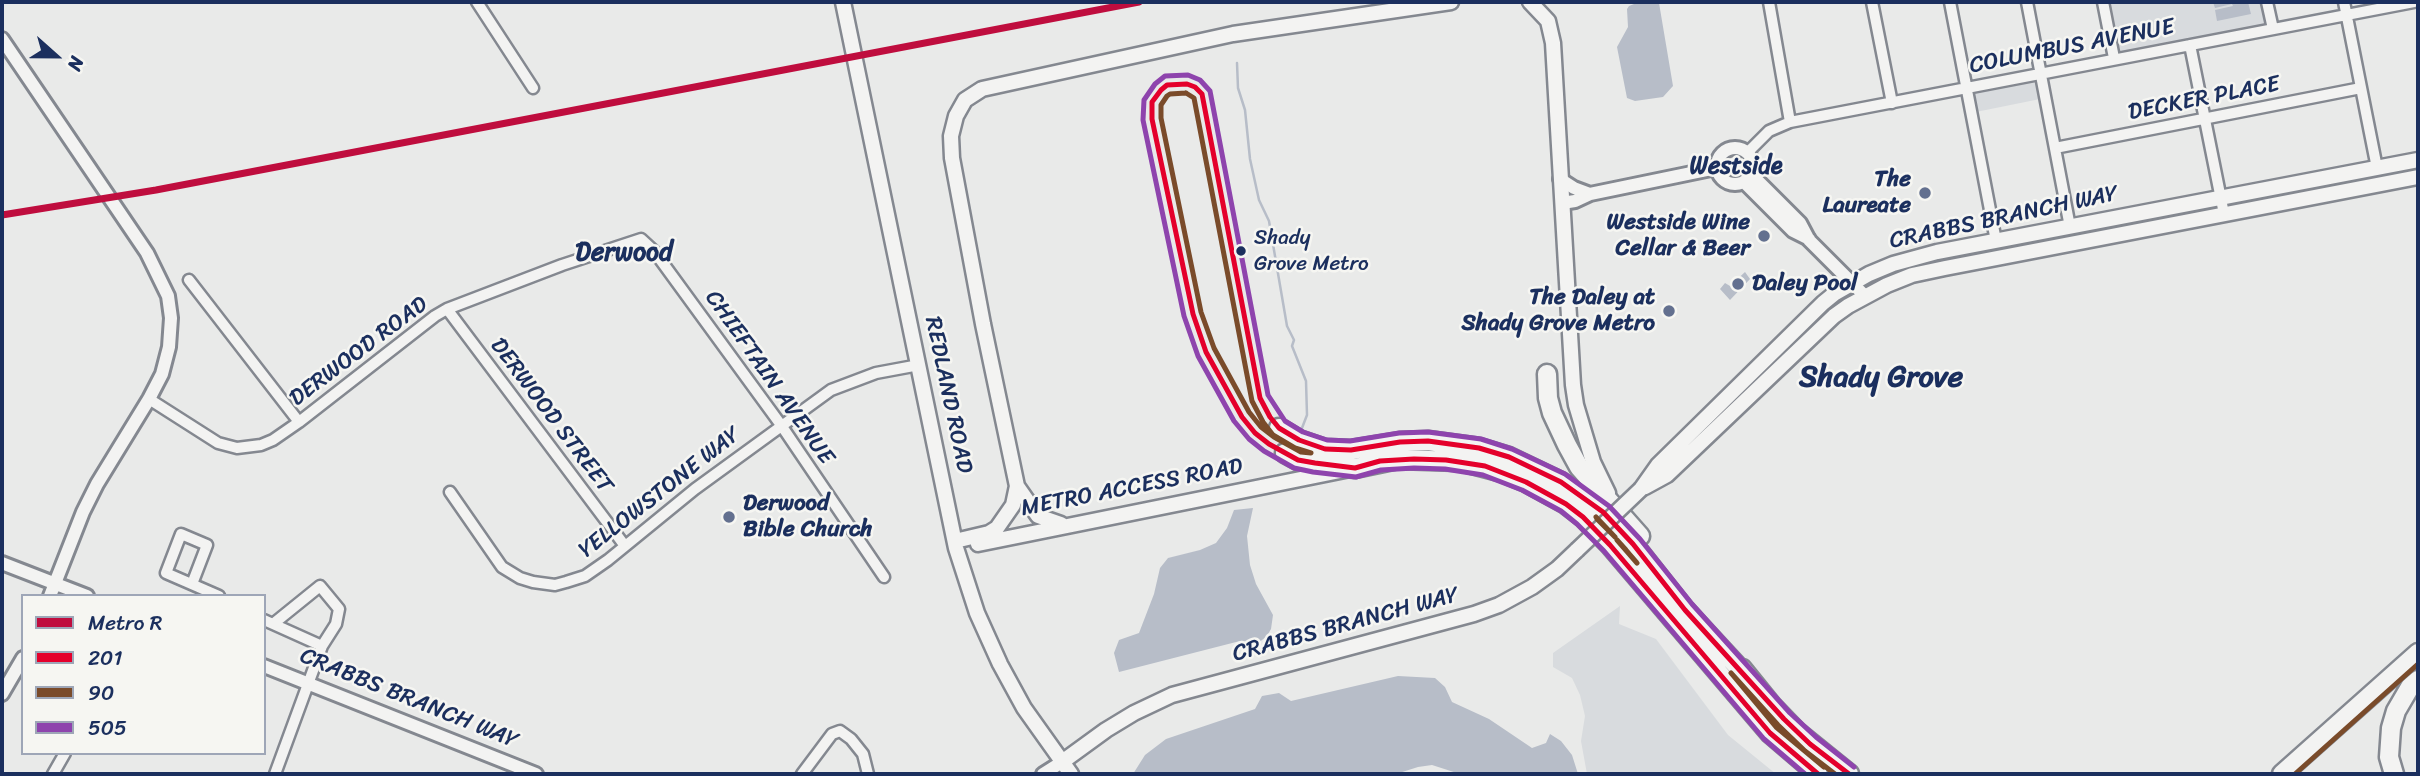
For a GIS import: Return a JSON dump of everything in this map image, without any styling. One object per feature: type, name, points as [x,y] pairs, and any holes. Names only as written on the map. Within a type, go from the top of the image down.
[{"type":"highway","points":[[1547,374],[1548,398],[1559,432],[1579,467],[1614,503],[1711,626],[1749,679]]},
{"type":"highway","points":[[1279,428],[1299,440],[1325,449],[1351,450],[1400,442],[1428,441],[1479,448],[1509,457],[1561,482],[1603,512],[1633,544],[1685,610],[1797,732],[1849,774]]},
{"type":"highway","points":[[1285,453],[1298,460],[1355,468]]},
{"type":"highway","name":"METRO ACCESS ROAD","points":[[1355,468],[1398,459],[1460,461],[1527,482],[1566,504],[1583,517],[1618,554],[1770,733],[1818,774]]},
{"type":"highway","points":[[2282,774],[2418,653]]},
{"type":"highway","points":[[2394,774],[2389,757],[2391,728],[2396,711],[2410,687],[2418,680]]},
{"type":"main road","name":"METRO ACCESS ROAD","points":[[956,545],[997,528],[1013,505],[1017,486],[952,158],[951,136],[956,116],[965,100],[982,89],[1233,34],[1451,2]]},
{"type":"main road","points":[[1530,2],[1540,11],[1551,29],[1576,405],[1592,461],[1614,503]]},
{"type":"main road","name":"REDLAND ROAD","points":[[845,7],[956,545],[976,613],[1000,664],[1024,708],[1067,768]]},
{"type":"main road","name":"CRABBS BRANCH WAY","points":[[1067,768],[1106,730],[1172,695],[1474,614],[1499,605],[1532,587],[1557,569],[1641,489],[1658,465],[1834,294],[1894,264],[1937,252],[2418,160]]},
{"type":"main road","name":"CRABBS BRANCH WAY","points":[[1641,489],[1667,475],[1810,337],[1848,306],[1912,275],[2418,177]]},
{"type":"main road","name":"METRO ACCESS ROAD","points":[[956,545],[1355,468]]},
{"type":"main road","points":[[1017,486],[1038,516],[1055,524],[1070,525]]},
{"type":"street","points":[[477,2],[533,88]]},
{"type":"street","points":[[1769,2],[1790,122]]},
{"type":"street","points":[[1872,2],[1892,103]]},
{"type":"street","points":[[1950,2],[1996,241]]},
{"type":"street","points":[[2027,2],[2070,227]]},
{"type":"street","points":[[2103,2],[2114,58]]},
{"type":"street","points":[[2267,2],[2273,29]]},
{"type":"street","points":[[2344,2],[2377,168]]},
{"type":"street","name":"COLUMBUS AVENUE","points":[[1747,153],[1769,131],[1790,122],[2414,2]]},
{"type":"street","points":[[2,39],[147,253],[168,296],[171,318],[167,360],[149,399],[97,484],[51,594]]},
{"type":"street","points":[[2190,45],[2224,214]]},
{"type":"street","name":"DECKER PLACE","points":[[2055,148],[2361,88]]},
{"type":"street","points":[[1738,148],[1747,153],[1752,163],[1747,178],[1729,184],[1720,178],[1716,168],[1724,151],[1738,148]]},
{"type":"street","points":[[1562,203],[1576,201],[1590,194],[1716,168]]},
{"type":"street","points":[[1747,178],[1800,223],[1809,240],[1865,296]]},
{"type":"street","points":[[1560,179],[1590,194]]},
{"type":"street","name":"DERWOOD ROAD","points":[[149,399],[218,443],[237,448],[261,445],[299,422],[447,309],[562,265],[640,239]]},
{"type":"street","name":"CHIEFTAIN AVENUE","points":[[640,239],[654,251],[781,425],[884,578]]},
{"type":"street","points":[[189,280],[299,422]]},
{"type":"street","name":"DERWOOD STREET","points":[[447,309],[625,545]]},
{"type":"street","name":"YELLOWSTONE WAY","points":[[450,492],[502,567],[520,578],[543,584],[566,582],[585,576],[781,425],[843,384],[876,373],[919,365]]},
{"type":"street","points":[[192,584],[207,545],[181,534],[166,573],[214,594]]},
{"type":"street","points":[[2,563],[83,594]]},
{"type":"street","points":[[268,622],[320,586],[339,609],[336,624],[322,646],[275,774]]},
{"type":"street","points":[[268,622],[322,646]]},
{"type":"street","points":[[2,694],[21,661]]},
{"type":"street","name":"CRABBS BRANCH WAY","points":[[266,667],[536,774]]},
{"type":"street","points":[[802,774],[832,734],[840,731],[851,739],[863,754],[868,774]]},
{"type":"street","points":[[53,774],[64,755]]},
{"type":"street","name":"CRABBS BRANCH WAY","points":[[1044,774],[1067,768]]},
{"type":"shaded area","points":[[1639,2],[1659,3],[1673,86],[1663,97],[1635,101],[1627,98],[1617,47],[1628,27],[1627,9]]},
{"type":"shaded area","points":[[2103,2],[2266,2],[2271,28],[2116,57]]},
{"type":"shaded area","points":[[2213,2],[2248,2],[2251,14],[2217,21],[2215,10],[2233,6],[2215,8]]},
{"type":"shaded area","points":[[2041,74],[2045,98],[1971,113],[1965,89]]},
{"type":"shaded area","name":"Daley Pool","points":[[1745,272],[1750,279],[1730,300],[1720,289],[1725,283],[1730,286]]},
{"type":"shaded area","points":[[1253,508],[1247,536],[1250,565],[1256,584],[1273,615],[1267,636],[1257,644],[1240,641],[1119,672],[1114,653],[1119,640],[1139,633],[1154,594],[1160,568],[1168,558],[1216,543],[1227,528],[1234,510]]},
{"type":"shaded area","points":[[1620,606],[1619,624],[1656,639],[1728,735],[1776,774],[1587,774],[1581,741],[1585,716],[1580,695],[1572,678],[1553,667],[1553,653]]},
{"type":"shaded area","points":[[1398,676],[1435,678],[1445,687],[1452,702],[1489,719],[1532,748],[1546,743],[1550,734],[1561,741],[1572,755],[1578,774],[1460,774],[1432,765],[1396,774],[1133,774],[1145,755],[1166,739],[1255,709],[1262,696],[1279,693],[1291,701]]},
{"type":"waterway","points":[[1237,63],[1238,88],[1245,110],[1250,159],[1259,200],[1269,221],[1287,326],[1294,340],[1292,346],[1306,381],[1307,415],[1302,428]]},
{"type":"metro line","name":"R","points":[[2,215],[156,190],[1139,2]]},
{"type":"transit line","name":"505","points":[[1805,774],[1764,739],[1604,551],[1561,511],[1522,490],[1483,475],[1445,469],[1414,468],[1381,470],[1356,477],[1294,468],[1249,439],[1234,421],[1198,356],[1184,316],[1143,120],[1144,100],[1155,84],[1165,76],[1188,75],[1200,80],[1210,91],[1268,395],[1285,421],[1303,432],[1327,440],[1350,441],[1399,433],[1428,432],[1481,439],[1512,449],[1565,474],[1609,506],[1790,713],[1854,767]]},
{"type":"transit line","name":"201","points":[[1818,774],[1770,733],[1610,545],[1566,504],[1526,482],[1485,466],[1446,460],[1414,459],[1380,461],[1355,468],[1315,463],[1298,460],[1255,433],[1242,417],[1206,352],[1193,314],[1152,119],[1152,102],[1161,90],[1167,85],[1187,84],[1202,94],[1260,398],[1279,428],[1299,440],[1325,449],[1351,450],[1400,442],[1428,441],[1479,448],[1509,457],[1561,482],[1603,512],[1633,544],[1685,610],[1784,719],[1810,744],[1849,774]]},
{"type":"transit line","name":"90","points":[[1186,93],[1194,98],[1252,401],[1273,435],[1295,448],[1311,453],[1301,452],[1274,437],[1261,427],[1249,412],[1214,348],[1201,312],[1161,118],[1161,105],[1167,96],[1186,93]]},
{"type":"transit line","name":"90","points":[[1596,517],[1615,537],[1597,519],[1596,517]]},
{"type":"transit line","name":"90","points":[[1617,540],[1626,550],[1637,563],[1617,540]]},
{"type":"transit line","name":"90","points":[[2295,774],[2418,664]]},
{"type":"transit line","name":"90","points":[[1824,767],[1776,727],[1731,673],[1778,725],[1805,751],[1835,774]]},
{"type":"place","name":"The Laureate","points":[[1925,193]]},
{"type":"place","name":"Westside Wine Cellar & Beer","points":[[1764,236]]},
{"type":"place","name":"Shady Grove Metro","points":[[1241,251]]},
{"type":"place","name":"Daley Pool","points":[[1738,284]]},
{"type":"place","name":"The Daley at Shady Grove Metro","points":[[1669,311]]},
{"type":"place","name":"Derwood Bible Church","points":[[729,517]]},
{"type":"district","name":"Westside","points":[[1736,167]]},
{"type":"district","name":"Derwood","points":[[624,253]]},
{"type":"district","name":"Shady Grove","points":[[1881,378]]}]
